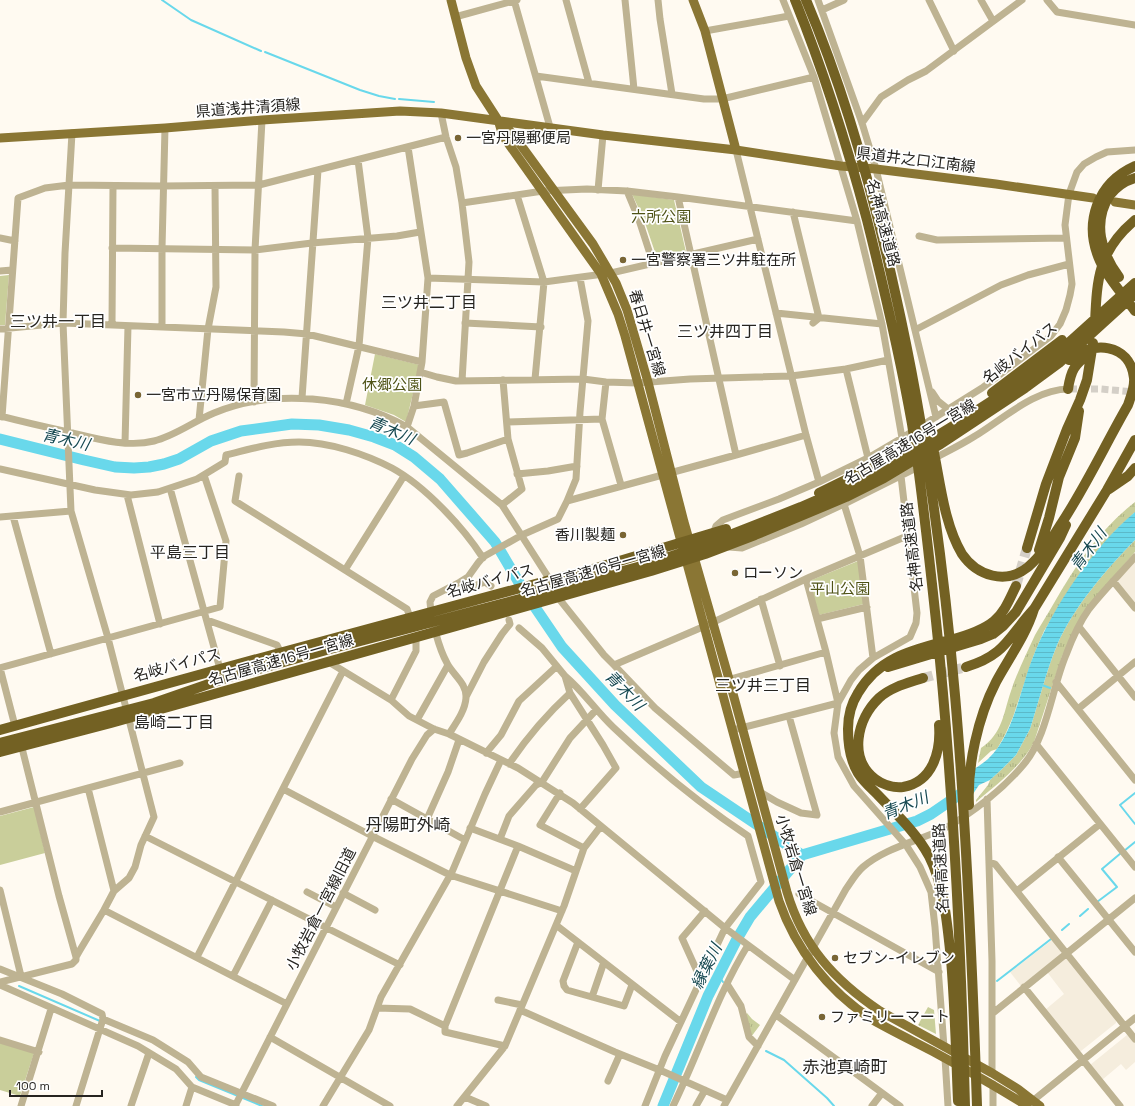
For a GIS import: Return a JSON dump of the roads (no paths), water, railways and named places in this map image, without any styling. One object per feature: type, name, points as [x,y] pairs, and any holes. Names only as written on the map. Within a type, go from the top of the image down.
[{"type":"highway","name":"名神高速道路","points":[[795,0],[836,111],[850,158],[876,256],[896,344],[912,426],[926,536],[937,662],[949,765],[962,981],[960,1047]]},
{"type":"highway","name":"名神高速道路","points":[[806,0],[829,58],[855,134],[876,210],[907,345],[912,354],[934,475],[960,762],[967,819],[972,976],[978,1084],[977,1106]]},
{"type":"highway","points":[[1135,166],[1117,176],[1102,194],[1094,216],[1100,261],[1135,311]]},
{"type":"highway","points":[[1026,391],[1104,328],[1135,299],[1113,268],[1097,240],[1101,214],[1106,202],[1114,190],[1123,183],[1135,178]]},
{"type":"highway","points":[[1027,548],[1046,484],[1087,380],[1094,336],[1096,297],[1100,272],[1109,248],[1135,220]]},
{"type":"highway","name":"名岐バイパス","points":[[0,730],[281,652],[586,571],[713,534],[774,512],[812,496],[903,450],[941,428],[987,397],[1049,351],[1135,275]]},
{"type":"highway","name":"名古屋高速16号一宮線","points":[[196,687],[330,649],[535,595],[645,564],[702,546],[801,507],[881,470],[953,426],[1020,382],[1054,356],[1135,283]]},
{"type":"highway","name":"名古屋高速16号一宮線","points":[[0,751],[118,721],[651,571],[705,554],[755,535],[846,497],[884,478],[939,445],[1025,388],[1059,363],[1135,294]]},
{"type":"highway","points":[[0,751],[128,714],[332,664],[556,601],[691,561],[729,548],[862,493],[956,440],[1053,373],[1072,358],[1100,347],[1110,348],[1120,352],[1127,358],[1132,367],[1134,379],[1128,405],[1078,498],[1044,551],[1027,568],[1005,578],[994,577],[984,573],[972,565],[963,554],[954,536],[934,475]]},
{"type":"highway","points":[[1069,389],[1070,376],[1076,364],[1100,347]]},
{"type":"highway","points":[[1037,558],[1059,477],[1075,438],[1080,400]]},
{"type":"highway","points":[[1108,444],[1116,436],[1135,407]]},
{"type":"highway","points":[[966,667],[981,662],[1001,650],[1034,609],[1107,490],[1135,440]]},
{"type":"highway","points":[[1107,490],[1128,476],[1135,468]]},
{"type":"highway","points":[[875,671],[981,639],[993,634],[1003,626],[1016,612],[1060,538],[1078,498]]},
{"type":"highway","points":[[965,1106],[944,902],[935,868],[923,845],[858,772],[852,760],[849,747],[848,720],[851,705],[858,692],[875,671],[901,654],[964,636],[981,629],[995,620],[1007,606],[1016,586]]},
{"type":"highway","points":[[967,819],[969,784],[975,742],[983,715],[995,684],[1030,621],[1034,609]]},
{"type":"highway","points":[[923,678],[891,690],[880,698],[869,710],[862,722],[858,737],[859,752],[864,766],[874,778],[885,785],[899,787],[912,785],[923,778],[931,769],[937,755],[940,738],[937,662]]},
{"type":"highway","points":[[0,739],[196,687]]},
{"type":"highway","points":[[0,744],[154,703],[196,687]]},
{"type":"highway","points":[[958,1106],[961,1075]]},
{"type":"highway","points":[[978,1084],[981,1106]]},
{"type":"main road","name":"春日井一宮線","points":[[451,0],[466,58],[476,86],[498,120],[503,136],[606,274],[616,283],[627,310],[648,382],[684,522],[686,542]]},
{"type":"main road","points":[[498,120],[603,135],[736,150],[705,31],[693,0]]},
{"type":"main road","name":"県道浅井清須線","points":[[0,138],[400,111],[441,113],[498,120]]},
{"type":"main road","name":"春日井一宮線","points":[[498,120],[512,132],[593,244],[606,274],[663,475],[686,542]]},
{"type":"main road","name":"県道井之口江南線","points":[[736,150],[841,166],[876,169],[1092,198]]},
{"type":"main road","points":[[1114,202],[1135,205]]},
{"type":"main road","name":"小牧岩倉一宮線","points":[[686,542],[704,626],[779,901],[795,938],[823,978],[854,1006],[874,1020],[1032,1105]]},
{"type":"main road","name":"小牧岩倉一宮線","points":[[691,561],[713,621],[791,906],[799,926],[813,950],[842,982],[864,1001],[880,1012],[992,1073],[1032,1105]]},
{"type":"street","points":[[455,17],[515,0],[550,127]]},
{"type":"street","points":[[566,0],[589,83]]},
{"type":"street","points":[[625,0],[634,89]]},
{"type":"street","points":[[658,0],[672,94]]},
{"type":"street","points":[[783,0],[814,77],[857,220],[882,324],[902,438]]},
{"type":"street","points":[[818,0],[862,123],[876,169],[936,417]]},
{"type":"street","points":[[822,10],[844,0]]},
{"type":"street","points":[[929,0],[954,51]]},
{"type":"street","points":[[981,0],[993,21]]},
{"type":"street","points":[[862,123],[881,97],[908,80],[926,71],[1022,0]]},
{"type":"street","points":[[1047,0],[1057,12],[1135,25]]},
{"type":"street","points":[[705,31],[789,16]]},
{"type":"street","points":[[536,76],[704,99],[722,99],[814,77]]},
{"type":"street","points":[[441,113],[446,137],[456,167],[469,262],[462,380]]},
{"type":"street","points":[[254,402],[255,250],[262,120]]},
{"type":"street","points":[[162,328],[165,128]]},
{"type":"street","points":[[1,983],[21,976],[72,964],[76,960],[76,957],[114,891],[129,878],[135,867],[140,845],[154,817],[108,638],[71,511],[63,323],[72,133]]},
{"type":"street","points":[[598,190],[603,135]]},
{"type":"street","points":[[446,137],[258,185],[69,185],[45,188],[18,198],[1,417],[67,436],[109,442],[140,443],[154,441],[199,420],[234,406],[254,402],[302,398],[346,404],[365,409],[392,419],[407,427],[502,505],[519,537],[546,581]]},
{"type":"street","points":[[407,427],[414,406],[422,362],[428,278],[408,147]]},
{"type":"street","points":[[736,150],[791,376],[819,482]]},
{"type":"street","points":[[713,534],[716,526],[723,520],[819,482],[868,458],[982,388],[1051,336],[1060,324],[1066,310],[1072,284],[1065,226],[1069,194],[1077,172],[1084,164],[1107,152],[1135,150]]},
{"type":"street","points":[[346,404],[359,346],[368,238],[358,160]]},
{"type":"street","points":[[302,398],[318,170]]},
{"type":"street","points":[[112,325],[113,186]]},
{"type":"street","points":[[199,420],[208,329],[216,287],[215,186]]},
{"type":"street","points":[[462,203],[543,191],[627,191],[857,220]]},
{"type":"street","points":[[627,191],[639,220],[653,263]]},
{"type":"street","points":[[517,195],[544,282],[536,379]]},
{"type":"street","points":[[678,197],[736,455]]},
{"type":"street","points":[[793,212],[819,318]]},
{"type":"street","points":[[112,248],[255,250],[312,243],[397,236],[420,232]]},
{"type":"street","points":[[919,236],[937,240],[1066,238]]},
{"type":"street","points":[[0,238],[15,241]]},
{"type":"street","points":[[428,278],[544,282],[580,278],[606,274],[758,239]]},
{"type":"street","points":[[915,330],[1001,285],[1028,275],[1069,264]]},
{"type":"street","points":[[0,271],[12,270]]},
{"type":"street","points":[[431,612],[430,602],[433,596],[468,577],[483,557],[519,537],[558,519],[567,501],[576,479],[588,321],[580,278]]},
{"type":"street","points":[[776,313],[882,324]]},
{"type":"street","points":[[813,323],[819,318]]},
{"type":"street","points":[[0,329],[63,323],[307,334],[422,362]]},
{"type":"street","points":[[465,323],[541,326]]},
{"type":"street","points":[[125,442],[128,326]]},
{"type":"street","points":[[420,372],[436,378],[456,381],[583,379],[606,382],[637,383],[690,379],[791,376],[846,369],[888,360]]},
{"type":"street","points":[[846,369],[868,458]]},
{"type":"street","points":[[502,380],[508,422],[508,439],[522,489],[502,505]]},
{"type":"street","points":[[606,382],[602,419],[621,485]]},
{"type":"street","points":[[930,389],[938,401],[948,409]]},
{"type":"street","points":[[729,548],[742,548],[844,504],[901,476],[975,436],[1032,399],[1056,391],[1069,389]]},
{"type":"street","points":[[414,406],[444,402],[459,454],[467,453],[508,439]]},
{"type":"street","points":[[508,422],[602,419]]},
{"type":"street","points":[[567,501],[621,485],[672,473],[806,434]]},
{"type":"street","points":[[0,469],[69,481],[95,490],[127,495],[158,492],[204,475],[225,462],[226,455],[265,446],[299,442],[316,443],[341,448],[360,455],[392,468],[404,476],[426,492],[455,522],[483,557]]},
{"type":"street","points":[[517,474],[577,466]]},
{"type":"street","points":[[15,726],[0,668],[220,607],[226,541],[204,475]]},
{"type":"street","points":[[239,476],[235,501],[407,609],[410,617]]},
{"type":"street","points":[[345,570],[404,476]]},
{"type":"street","points":[[733,730],[838,703],[848,685],[859,670],[873,658],[910,637],[916,623],[917,613],[901,476]]},
{"type":"street","points":[[170,488],[220,669]]},
{"type":"street","points":[[127,495],[160,624]]},
{"type":"street","points":[[844,504],[860,556],[873,658]]},
{"type":"street","points":[[0,517],[71,511]]},
{"type":"street","points":[[13,516],[51,654]]},
{"type":"street","points":[[614,665],[806,579],[907,536]]},
{"type":"street","points":[[498,1000],[521,1008],[620,1054],[684,1080],[705,1090],[726,1103],[846,889],[862,868],[903,842],[939,831],[965,817],[1009,780],[1025,763],[1036,744],[1047,715],[1056,682],[1078,627],[1089,610],[1135,557]]},
{"type":"street","points":[[806,579],[838,703],[834,733],[838,757],[854,786],[880,818],[903,842],[920,867],[930,892],[939,972],[944,1047]]},
{"type":"street","points":[[1113,581],[1135,608]]},
{"type":"street","points":[[447,588],[450,593],[454,594],[485,582],[491,586]]},
{"type":"street","points":[[761,599],[780,666]]},
{"type":"street","points":[[556,601],[604,655],[655,708],[734,774],[745,773]]},
{"type":"street","points":[[817,619],[867,607]]},
{"type":"street","points":[[207,620],[277,645],[281,652]]},
{"type":"street","points":[[449,734],[464,709],[466,697],[484,662],[510,624],[509,620]]},
{"type":"street","points":[[1078,627],[1135,697]]},
{"type":"street","points":[[518,628],[542,648],[565,676],[575,684],[596,710],[613,727],[669,777],[723,819],[748,836],[761,882],[727,929],[701,980],[645,1106]]},
{"type":"street","points":[[436,634],[441,652],[448,665],[464,685],[466,697]]},
{"type":"street","points":[[391,700],[416,651],[416,640]]},
{"type":"street","points":[[720,682],[826,652]]},
{"type":"street","points":[[1078,709],[1135,662]]},
{"type":"street","points":[[332,664],[391,700],[409,716],[509,764],[542,782],[560,794],[727,929],[795,980]]},
{"type":"street","points":[[417,720],[448,665]]},
{"type":"street","points":[[486,753],[501,735],[519,702],[557,666]]},
{"type":"street","points":[[197,958],[343,671]]},
{"type":"street","points":[[565,676],[570,693],[616,768],[580,809]]},
{"type":"street","points":[[1056,682],[1135,780]]},
{"type":"street","points":[[509,764],[527,737],[570,693]]},
{"type":"street","points":[[500,839],[509,816],[536,785],[542,782],[570,738],[596,710]]},
{"type":"street","points":[[760,792],[777,802],[802,813],[817,815],[789,716]]},
{"type":"street","name":"小牧岩倉一宮線旧道","points":[[239,1100],[391,798],[422,742],[434,729]]},
{"type":"street","points":[[427,819],[448,772],[459,740]]},
{"type":"street","points":[[21,744],[59,896],[76,957]]},
{"type":"street","points":[[1036,744],[1135,866]]},
{"type":"street","points":[[323,1106],[369,1030],[381,997],[450,874],[501,760]]},
{"type":"street","points":[[0,812],[180,763]]},
{"type":"street","points":[[88,788],[114,891]]},
{"type":"street","points":[[283,789],[372,836],[450,874],[562,911]]},
{"type":"street","points":[[560,794],[540,825],[584,848]]},
{"type":"street","points":[[391,798],[465,840]]},
{"type":"street","points":[[987,799],[990,862],[993,1013],[992,1073]]},
{"type":"street","points":[[1017,891],[1100,824]]},
{"type":"street","points":[[457,1106],[505,1046],[562,911],[584,848],[601,826]]},
{"type":"street","points":[[470,828],[518,846],[576,871]]},
{"type":"street","points":[[145,836],[400,965]]},
{"type":"street","points":[[505,1046],[445,1032],[445,1026],[518,846]]},
{"type":"street","points":[[1058,858],[1135,952]]},
{"type":"street","points":[[990,862],[995,864],[1135,1039]]},
{"type":"street","points":[[0,890],[21,976]]},
{"type":"street","points":[[307,892],[336,907]]},
{"type":"street","points":[[343,893],[375,910]]},
{"type":"street","points":[[799,894],[939,972]]},
{"type":"street","points":[[993,1013],[1135,898]]},
{"type":"street","points":[[233,976],[272,900]]},
{"type":"street","points":[[104,910],[287,1004]]},
{"type":"street","points":[[701,980],[682,938],[706,911]]},
{"type":"street","points":[[556,925],[682,1022]]},
{"type":"street","points":[[578,942],[564,981],[564,986],[567,990],[624,1006],[632,985]]},
{"type":"street","points":[[673,1106],[727,984],[747,944]]},
{"type":"street","points":[[592,997],[604,962]]},
{"type":"street","points":[[0,969],[21,976],[102,1014],[102,1024],[76,1106]]},
{"type":"street","points":[[1,983],[51,1009],[152,1039],[188,1062],[201,1077],[227,1088],[239,1100]]},
{"type":"street","points":[[727,984],[740,1006],[749,1037],[758,1046]]},
{"type":"street","points":[[1024,987],[1120,1106]]},
{"type":"street","points":[[377,1008],[410,1009],[445,1026]]},
{"type":"street","points":[[21,1106],[39,1052],[51,1009]]},
{"type":"street","points":[[776,1015],[900,1106]]},
{"type":"street","points":[[1032,1105],[1135,1018]]},
{"type":"street","points":[[102,1024],[176,1069],[192,1087],[239,1100],[273,1106]]},
{"type":"street","points":[[270,1037],[390,1106]]},
{"type":"street","points":[[0,1040],[39,1052]]},
{"type":"street","points":[[131,1106],[149,1053]]},
{"type":"street","points":[[608,1081],[620,1054]]},
{"type":"street","points":[[945,1058],[948,1106]]},
{"type":"street","points":[[993,1084],[993,1106]]},
{"type":"street","points":[[186,1106],[192,1087]]},
{"type":"street","points":[[696,1106],[705,1090]]},
{"type":"street","points":[[872,1106],[882,1093]]},
{"type":"street","points":[[465,1097],[486,1106]]},
{"type":"water","points":[[1135,512],[1135,540],[1092,589],[1064,630],[1049,666],[1030,729],[1016,755],[990,780],[979,785],[971,797],[963,776],[988,759],[997,749],[1004,737],[1010,725],[1033,657],[1051,618],[1076,579],[1104,542]]},
{"type":"waterway","points":[[162,0],[191,20],[261,51]]},
{"type":"waterway","points":[[265,52],[360,90],[395,99]]},
{"type":"waterway","points":[[399,99],[434,102]]},
{"type":"waterway","name":"青木川","points":[[0,439],[115,467],[134,468],[149,467],[179,459],[211,441],[241,431],[292,424],[319,425],[349,430],[374,437],[395,445],[414,457],[440,479],[495,542],[524,591],[562,647],[615,705],[701,787],[802,855],[917,821],[931,814],[969,788]]},
{"type":"waterway","points":[[1042,685],[1050,688]]},
{"type":"waterway","points":[[1135,793],[1120,805],[1135,824]]},
{"type":"waterway","points":[[1124,851],[1135,842]]},
{"type":"waterway","points":[[1097,902],[1117,887],[1102,869],[1121,853]]},
{"type":"waterway","name":"縁葉川","points":[[663,1106],[708,996],[737,939],[750,917],[802,855]]},
{"type":"waterway","points":[[1080,916],[1088,909]]},
{"type":"waterway","points":[[1062,930],[1069,924]]},
{"type":"waterway","points":[[997,981],[1051,939]]},
{"type":"waterway","name":"縁葉川","points":[[718,975],[723,982]]},
{"type":"waterway","points":[[19,986],[100,1021]]},
{"type":"waterway","points":[[766,1051],[784,1060],[834,1106]]},
{"type":"waterway","points":[[196,1077],[199,1080],[262,1106]]},
{"type":"tunnel","points":[[1070,389],[1101,389],[1135,392]]},
{"type":"tunnel","points":[[1016,586],[1027,548]]},
{"type":"tunnel","points":[[923,678],[966,667]]},
{"type":"place","name":"一宮丹陽郵便局","points":[[458,138]]},
{"type":"place","name":"一宮警察署三ツ井駐在所","points":[[623,260]]},
{"type":"place","name":"一宮市立丹陽保育園","points":[[138,395]]},
{"type":"place","name":"香川製麺","points":[[623,535]]},
{"type":"place","name":"ローソン","points":[[735,573]]},
{"type":"place","name":"セブン-イレブン","points":[[835,958]]},
{"type":"place","name":"ファミリーマート","points":[[822,1017]]},
{"type":"district","name":"三ツ井二丁目","points":[[429,302]]},
{"type":"district","name":"三ツ井一丁目","points":[[58,321]]},
{"type":"district","name":"三ツ井四丁目","points":[[725,331]]},
{"type":"district","name":"平島三丁目","points":[[190,552]]},
{"type":"district","name":"三ツ井三丁目","points":[[763,685]]},
{"type":"district","name":"島崎二丁目","points":[[174,722]]},
{"type":"district","name":"丹陽町外崎","points":[[408,825]]},
{"type":"district","name":"赤池真崎町","points":[[845,1067]]},
{"type":"park label","name":"六所公園","points":[[661,217]]},
{"type":"park label","name":"休郷公園","points":[[392,385]]},
{"type":"park label","name":"平山公園","points":[[840,589]]}]
